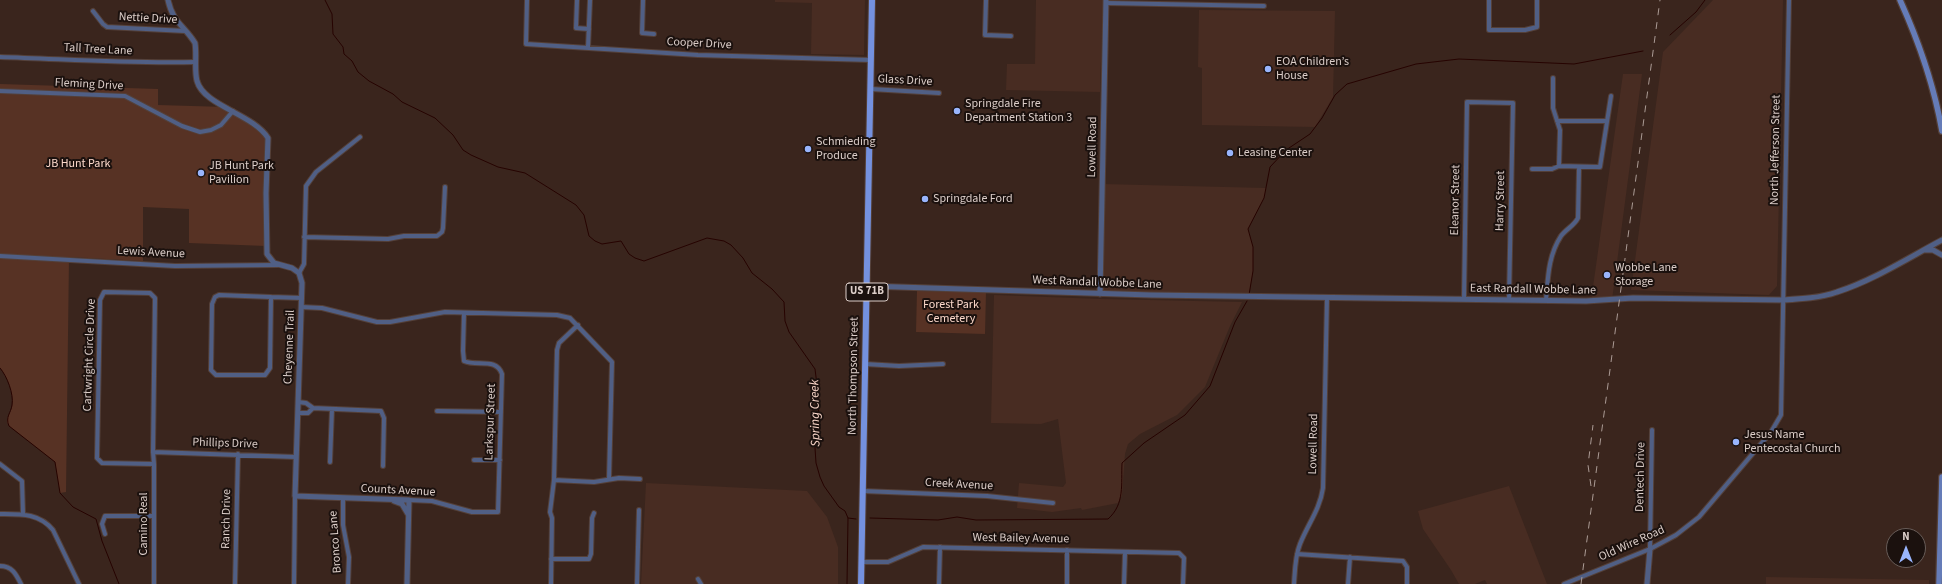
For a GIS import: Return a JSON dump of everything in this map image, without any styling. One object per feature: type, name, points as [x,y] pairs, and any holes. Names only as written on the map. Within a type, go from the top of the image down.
[{"type":"main road","name":"North Thompson Street","points":[[861,584],[872,0]]},
{"type":"main road","points":[[1900,0],[1916,36],[1929,74],[1942,131]]},
{"type":"main road","points":[[1939,584],[1942,477]]},
{"type":"street","points":[[168,0],[173,16],[195,43],[197,80],[200,88],[209,97],[257,126],[268,138],[266,248],[269,260],[279,265]]},
{"type":"street","name":"Cooper Drive","points":[[527,0],[526,44],[698,55],[871,60]]},
{"type":"street","points":[[577,0],[576,28],[589,28]]},
{"type":"street","points":[[588,48],[590,0]]},
{"type":"street","points":[[643,0],[642,33],[654,34]]},
{"type":"street","points":[[986,0],[985,35],[1011,36]]},
{"type":"street","points":[[1489,0],[1489,30],[1525,30],[1536,27],[1537,0]]},
{"type":"street","name":"North Jefferson Street","points":[[1783,300],[1789,0]]},
{"type":"street","points":[[1106,2],[1264,6]]},
{"type":"street","name":"Lowell Road","points":[[1100,294],[1106,2]]},
{"type":"street","name":"Nettie Drive","points":[[93,11],[107,27],[185,31]]},
{"type":"street","name":"Tall Tree Lane","points":[[0,57],[120,60],[153,63],[196,62]]},
{"type":"street","points":[[1553,78],[1552,102],[1560,130],[1559,166]]},
{"type":"street","name":"Glass Drive","points":[[871,89],[939,92]]},
{"type":"street","name":"Fleming Drive","points":[[0,91],[125,96],[182,126],[200,132],[212,130],[222,125],[233,111]]},
{"type":"street","points":[[1532,169],[1552,169],[1559,166],[1579,168],[1600,167],[1610,96]]},
{"type":"street","name":"Harry Street","points":[[1467,102],[1513,103],[1509,300]]},
{"type":"street","name":"Eleanor Street","points":[[1464,299],[1467,102]]},
{"type":"street","points":[[1557,121],[1607,121]]},
{"type":"street","name":"Cheyenne Trail","points":[[294,584],[296,457],[302,298],[302,283],[299,273],[304,264],[305,192],[309,179],[324,165],[360,137]]},
{"type":"street","points":[[1546,300],[1549,266],[1554,247],[1563,234],[1576,224],[1578,218],[1579,168]]},
{"type":"street","points":[[304,237],[388,239],[404,236],[437,236],[443,228],[445,187]]},
{"type":"street","name":"East Randall Wobbe Lane","points":[[1327,298],[1586,301],[1633,298],[1802,299],[1836,293],[1942,240]]},
{"type":"street","points":[[1922,251],[1933,250],[1942,255]]},
{"type":"street","name":"Lewis Avenue","points":[[0,256],[175,266],[279,265],[292,268],[299,273]]},
{"type":"street","name":"West Randall Wobbe Lane","points":[[867,286],[1100,294],[1327,298]]},
{"type":"street","name":"Cartwright Circle Drive","points":[[104,292],[150,293],[155,298],[153,452],[154,464],[102,463],[97,458],[100,300],[104,292]]},
{"type":"street","points":[[271,296],[270,368],[267,374],[260,376],[221,375],[214,373],[210,366],[212,304],[215,297],[224,295],[271,296],[302,298]]},
{"type":"street","name":"Lowell Road","points":[[1294,584],[1297,554],[1300,543],[1319,507],[1323,488],[1327,298]]},
{"type":"street","name":"Old Wire Road","points":[[1564,584],[1650,549],[1676,535],[1699,516],[1752,456],[1780,418],[1782,406],[1783,300]]},
{"type":"street","points":[[301,307],[322,308],[377,322],[390,322],[441,312],[566,316],[578,325],[612,362],[609,478]]},
{"type":"street","name":"Larkspur Street","points":[[464,313],[463,354],[466,363],[494,364],[500,369],[503,376],[498,512]]},
{"type":"street","points":[[551,584],[552,518],[550,512],[554,480],[557,350],[559,343],[578,325]]},
{"type":"street","points":[[865,364],[899,366],[943,364]]},
{"type":"street","points":[[298,402],[308,404],[313,408],[381,411],[384,418],[383,466]]},
{"type":"street","points":[[298,413],[308,412],[313,408]]},
{"type":"street","points":[[330,462],[332,409]]},
{"type":"street","points":[[437,410],[501,412]]},
{"type":"street","name":"Dentech Drive","points":[[1650,549],[1652,430]]},
{"type":"street","name":"Phillips Drive","points":[[153,452],[296,457]]},
{"type":"street","name":"Ranch Drive","points":[[235,584],[238,454]]},
{"type":"street","points":[[474,460],[500,460]]},
{"type":"street","points":[[0,464],[22,481],[24,486],[23,514]]},
{"type":"street","name":"Camino Real","points":[[154,464],[154,584]]},
{"type":"street","points":[[554,480],[594,482],[609,478],[640,479]]},
{"type":"street","name":"Creek Avenue","points":[[863,490],[987,496],[1053,503]]},
{"type":"street","name":"Counts Avenue","points":[[295,496],[432,501],[472,512],[498,512]]},
{"type":"street","name":"Bronco Lane","points":[[343,498],[343,525],[349,557],[348,584]]},
{"type":"street","points":[[389,500],[402,504],[409,517]]},
{"type":"street","points":[[407,584],[409,500]]},
{"type":"street","points":[[637,584],[638,510]]},
{"type":"street","points":[[0,514],[23,514],[38,517],[48,524],[53,530],[79,584]]},
{"type":"street","points":[[551,559],[589,559],[591,554],[592,518],[594,514]]},
{"type":"street","points":[[105,534],[102,524],[105,516],[154,516]]},
{"type":"street","points":[[939,584],[940,547]]},
{"type":"street","name":"West Bailey Avenue","points":[[862,562],[888,562],[917,549],[940,547],[1125,553],[1179,553],[1182,555],[1183,584]]},
{"type":"street","points":[[1647,584],[1650,549]]},
{"type":"street","points":[[1067,550],[1067,584]]},
{"type":"street","points":[[1124,584],[1125,553]]},
{"type":"street","points":[[1297,554],[1400,560],[1405,562],[1407,567],[1406,584]]},
{"type":"street","points":[[1348,584],[1350,557]]},
{"type":"street","points":[[0,566],[11,569],[16,573],[21,584]]},
{"type":"street","points":[[698,579],[701,584]]},
{"type":"shaded area","points":[[775,0],[865,0],[864,55],[811,54],[812,3],[775,2]]},
{"type":"shaded area","points":[[1036,0],[1103,0],[1100,92],[1006,90],[1007,64],[1035,64]]},
{"type":"shaded area","points":[[1713,0],[1783,0],[1777,286],[1769,295],[1631,290],[1663,52]]},
{"type":"shaded area","name":"EOA Children’s House","points":[[1199,10],[1335,11],[1333,97],[1315,127],[1202,125],[1202,68],[1198,67]]},
{"type":"shaded area","points":[[1623,74],[1642,74],[1612,300],[1591,301]]},
{"type":"shaded area","points":[[1102,184],[1266,188],[1264,198],[1248,229],[1253,247],[1253,271],[1249,295],[1100,294]]},
{"type":"shaded area","points":[[994,295],[1242,302],[1230,326],[1205,387],[1177,415],[1140,434],[1128,444],[1125,454],[1122,495],[1118,503],[1082,510],[1081,508],[1052,512],[1017,508],[1019,483],[1063,487],[1066,483],[1058,419],[1041,424],[991,423]]},
{"type":"shaded area","points":[[646,483],[807,491],[827,517],[838,547],[838,584],[641,584]]},
{"type":"shaded area","points":[[1509,486],[1547,584],[1487,584],[1485,580],[1475,584],[1459,584],[1423,529],[1418,511]]},
{"type":"shaded area","points":[[1766,577],[1929,580],[1929,584],[1766,584]]},
{"type":"green space","name":"JB Hunt Park","points":[[0,84],[158,89],[158,105],[226,107],[257,126],[268,138],[266,246],[189,243],[189,209],[143,207],[143,261],[69,257],[66,492],[60,493],[55,462],[9,426],[7,422],[13,402],[10,386],[0,368]]},
{"type":"green space","name":"Forest Park Cemetery","points":[[917,291],[986,292],[985,334],[916,332]]},
{"type":"waterway","name":"Spring Creek","points":[[325,0],[332,14],[333,34],[343,47],[344,54],[352,61],[358,72],[369,81],[393,94],[402,102],[435,118],[453,135],[463,150],[471,155],[498,167],[525,173],[576,205],[584,215],[589,236],[595,241],[602,244],[621,241],[629,254],[644,261],[707,238],[724,241],[731,245],[743,258],[752,273],[772,289],[784,302],[785,321],[789,332],[815,369],[818,393],[819,424],[815,448],[816,463],[824,486],[839,507],[845,511],[848,518],[847,584]]},
{"type":"waterway","points":[[1670,35],[1696,12],[1705,0]]},
{"type":"waterway","points":[[1249,295],[1253,271],[1253,247],[1248,229],[1264,198],[1270,167],[1286,150],[1310,134],[1322,118],[1335,95],[1347,84],[1416,64],[1459,59],[1574,64],[1643,51]]},
{"type":"waterway","points":[[870,518],[938,520],[957,517],[976,520],[1108,519],[1117,507],[1120,500],[1122,486],[1122,463],[1144,443],[1185,415],[1210,386],[1235,322],[1247,301]]},
{"type":"waterway","points":[[0,368],[7,380],[12,396],[12,405],[8,418],[9,426],[55,462],[60,493],[73,507],[96,519],[102,541],[119,584]]},
{"type":"waterway","points":[[848,518],[856,519]]},
{"type":"railway","points":[[1581,584],[1660,0]]},
{"type":"railway","points":[[1591,486],[1588,465],[1593,425]]},
{"type":"place","name":"EOA Children’s House","points":[[1268,69]]},
{"type":"place","name":"Springdale Fire Department Station 3","points":[[957,111]]},
{"type":"place","name":"Schmieding Produce","points":[[808,149]]},
{"type":"place","name":"Leasing Center","points":[[1230,153]]},
{"type":"place","name":"JB Hunt Park Pavilion","points":[[201,173]]},
{"type":"place","name":"Springdale Ford","points":[[925,199]]},
{"type":"place","name":"Wobbe Lane Storage","points":[[1607,275]]},
{"type":"place","name":"Jesus Name Pentecostal Church","points":[[1736,442]]}]
